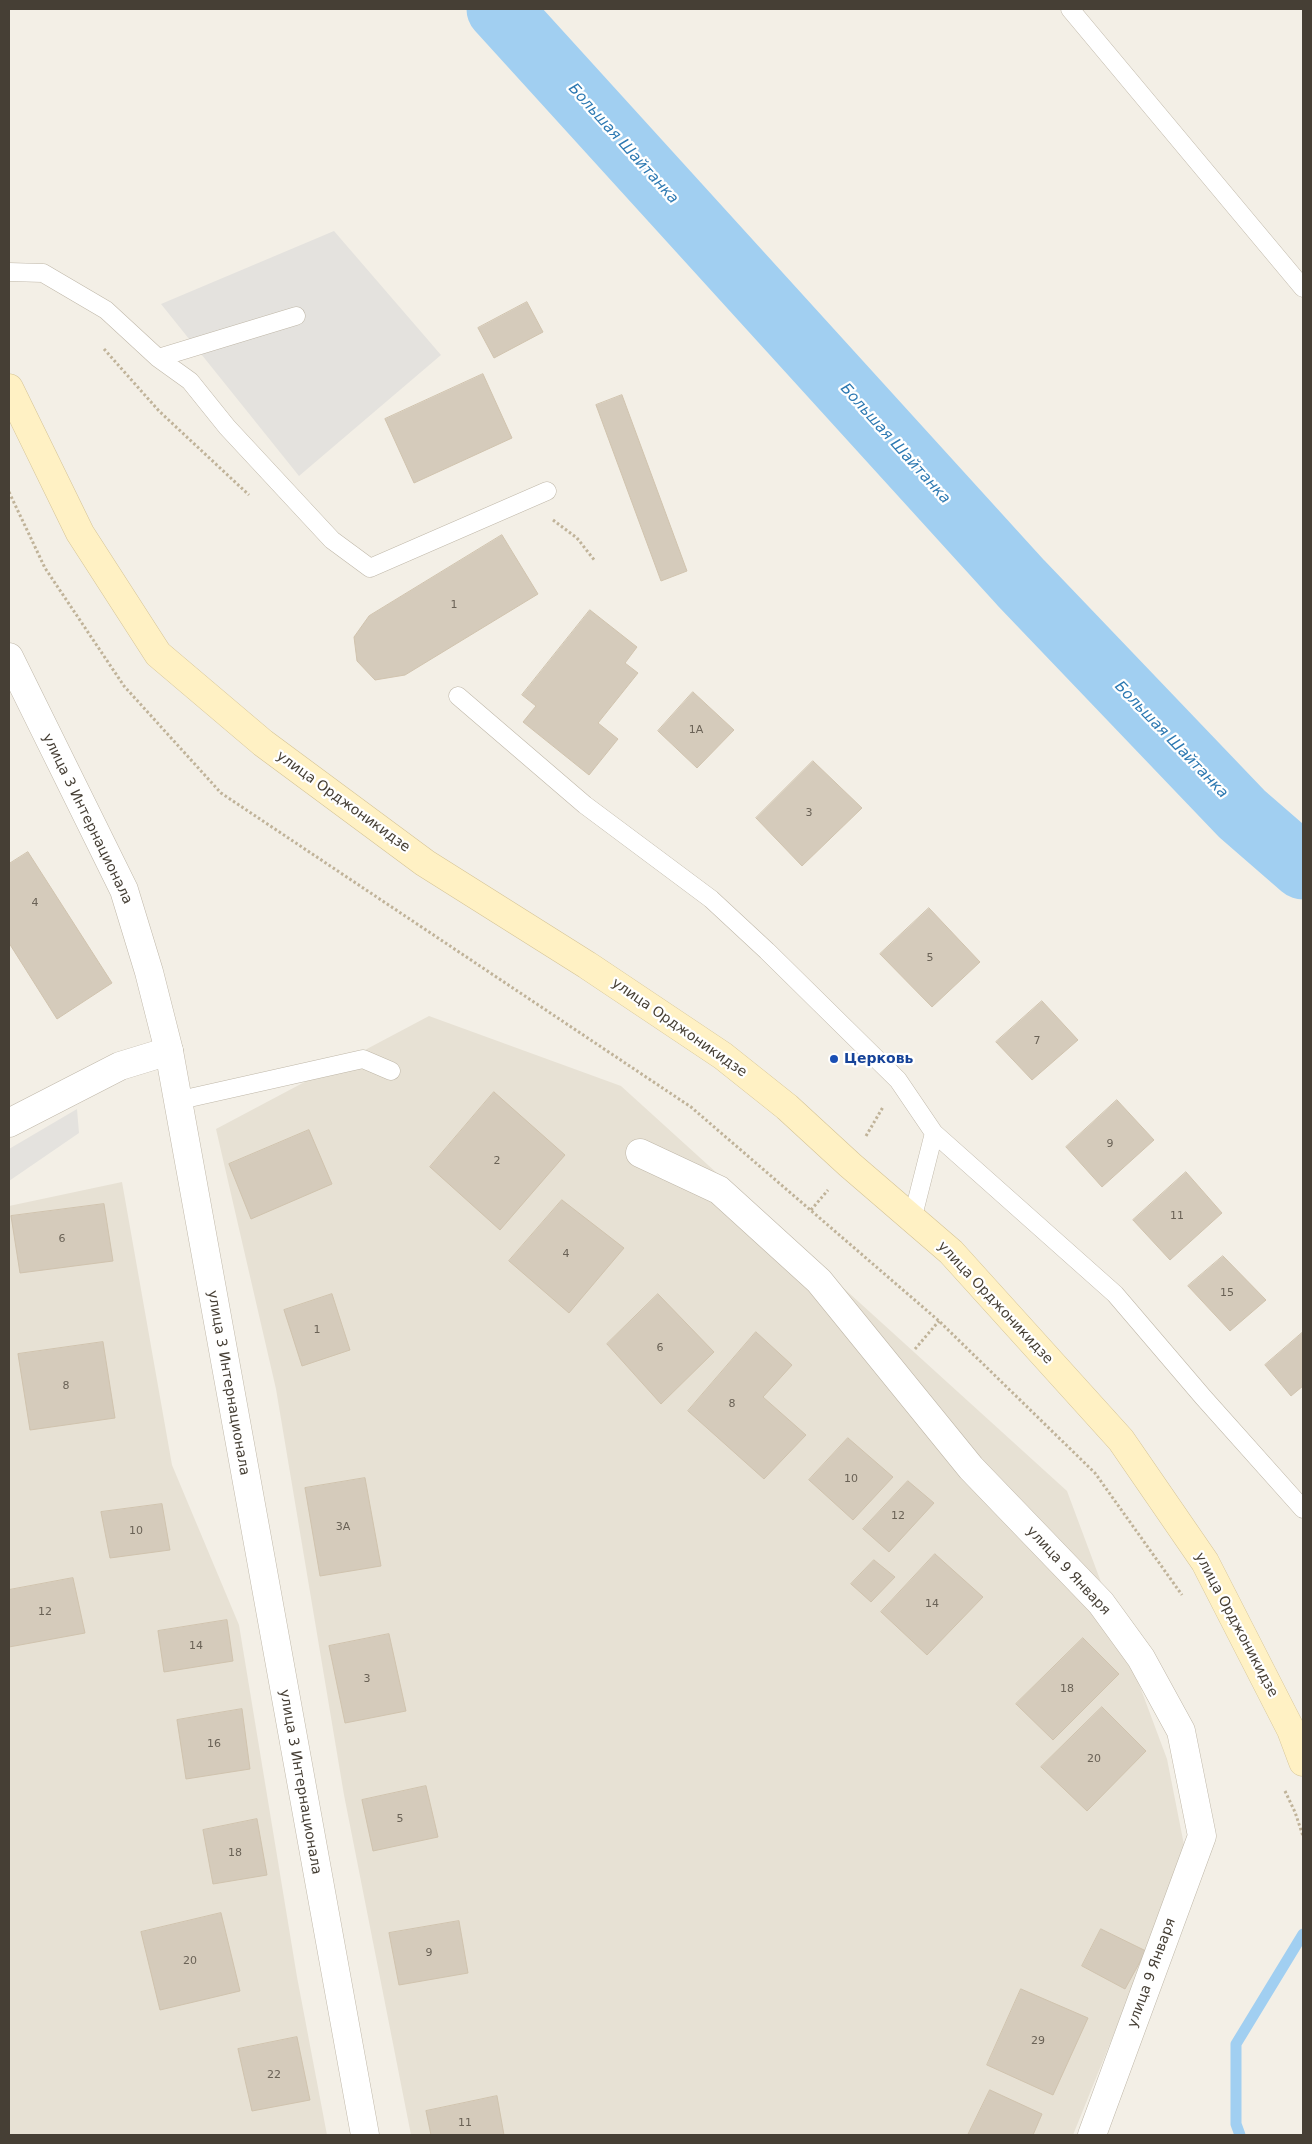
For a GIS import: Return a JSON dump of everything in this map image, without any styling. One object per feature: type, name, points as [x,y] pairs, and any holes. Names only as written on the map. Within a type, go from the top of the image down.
[{"type":"main road","name":"улица Орджоникидзе","points":[[9,388],[80,533],[158,654],[262,743],[425,863],[587,965],[723,1056],[787,1107],[912,1220],[951,1252],[1121,1440],[1205,1562],[1291,1730],[1303,1762]]},
{"type":"street","name":"улица 3 Интернационала","points":[[9,657],[124,890],[149,972],[168,1051],[365,2135]]},
{"type":"street","points":[[9,1123],[120,1066],[168,1051]]},
{"type":"street","name":"улица 9 Января","points":[[640,1153],[719,1190],[819,1281],[971,1468],[1100,1602],[1141,1658],[1181,1731],[1202,1836],[1092,2135]]},
{"type":"lane","points":[[1070,9],[1303,288]]},
{"type":"lane","points":[[9,272],[43,273],[106,310],[158,358],[190,381],[227,427],[332,540],[370,568],[547,491]]},
{"type":"lane","points":[[158,358],[296,316]]},
{"type":"lane","points":[[458,696],[585,805],[711,899],[767,951],[898,1080],[934,1133],[1116,1294],[1203,1397],[1303,1509]]},
{"type":"lane","points":[[176,1101],[363,1059],[391,1071]]},
{"type":"lane","points":[[912,1220],[934,1133]]},
{"type":"shaded area","points":[[334,231],[441,355],[299,476],[161,304]]},
{"type":"shaded area","points":[[429,1016],[621,1086],[1067,1491],[1167,1759],[1186,1855],[1073,2135],[411,2135],[344,1795],[276,1389],[216,1129]]},
{"type":"shaded area","points":[[77,1109],[79,1133],[9,1181],[9,1149]]},
{"type":"shaded area","points":[[122,1182],[172,1465],[239,1625],[297,1977],[327,2135],[9,2135],[9,1206]]},
{"type":"building","points":[[527,302],[543,332],[494,358],[478,328]]},
{"type":"building","points":[[483,374],[512,438],[414,483],[385,419]]},
{"type":"building","points":[[622,395],[687,571],[661,581],[596,405]]},
{"type":"building","points":[[502,535],[538,594],[405,675],[375,680],[357,661],[354,637],[369,616]]},
{"type":"building","points":[[590,610],[637,647],[625,663],[638,673],[598,723],[618,739],[589,775],[523,722],[536,706],[522,695]]},
{"type":"building","points":[[693,692],[734,730],[697,768],[658,731]]},
{"type":"building","points":[[813,761],[862,808],[802,866],[756,818]]},
{"type":"building","points":[[28,852],[112,983],[57,1019],[9,943],[9,864]]},
{"type":"building","points":[[929,908],[980,962],[932,1007],[880,954]]},
{"type":"building","points":[[1042,1001],[1078,1040],[1032,1080],[996,1042]]},
{"type":"building","points":[[494,1092],[565,1155],[500,1230],[430,1167]]},
{"type":"building","points":[[1117,1100],[1154,1140],[1102,1187],[1066,1147]]},
{"type":"building","points":[[309,1130],[332,1184],[251,1219],[229,1164]]},
{"type":"building","points":[[1186,1172],[1222,1213],[1170,1260],[1133,1220]]},
{"type":"building","points":[[562,1200],[624,1248],[569,1313],[509,1261]]},
{"type":"building","points":[[104,1204],[113,1261],[20,1273],[11,1216]]},
{"type":"building","points":[[1223,1256],[1266,1300],[1230,1331],[1188,1286]]},
{"type":"building","points":[[332,1294],[350,1350],[302,1366],[284,1310]]},
{"type":"building","points":[[658,1294],[714,1352],[661,1404],[607,1344]]},
{"type":"building","points":[[756,1332],[792,1365],[763,1397],[806,1435],[764,1479],[688,1411]]},
{"type":"building","points":[[1303,1332],[1303,1386],[1291,1396],[1265,1365]]},
{"type":"building","points":[[103,1342],[115,1418],[30,1430],[18,1354]]},
{"type":"building","points":[[848,1438],[893,1477],[853,1520],[809,1480]]},
{"type":"building","points":[[365,1478],[381,1566],[320,1576],[305,1488]]},
{"type":"building","points":[[908,1481],[934,1503],[889,1552],[863,1529]]},
{"type":"building","points":[[162,1504],[170,1550],[110,1558],[101,1512]]},
{"type":"building","points":[[935,1554],[983,1597],[927,1655],[881,1612]]},
{"type":"building","points":[[874,1560],[895,1577],[871,1602],[851,1584]]},
{"type":"building","points":[[73,1578],[85,1633],[9,1647],[9,1590]]},
{"type":"building","points":[[227,1620],[233,1661],[164,1672],[158,1631]]},
{"type":"building","points":[[389,1634],[406,1711],[345,1723],[329,1646]]},
{"type":"building","points":[[1083,1638],[1119,1674],[1053,1740],[1016,1704]]},
{"type":"building","points":[[1102,1707],[1146,1751],[1087,1811],[1041,1767]]},
{"type":"building","points":[[242,1709],[250,1769],[186,1779],[177,1720]]},
{"type":"building","points":[[426,1786],[438,1837],[373,1851],[362,1800]]},
{"type":"building","points":[[257,1819],[267,1875],[213,1884],[203,1830]]},
{"type":"building","points":[[221,1913],[240,1991],[160,2010],[141,1932]]},
{"type":"building","points":[[459,1921],[468,1973],[399,1985],[389,1933]]},
{"type":"building","points":[[1101,1929],[1146,1951],[1125,1989],[1082,1966]]},
{"type":"building","points":[[1021,1989],[1088,2018],[1053,2095],[987,2065]]},
{"type":"building","points":[[297,2037],[310,2100],[252,2111],[238,2049]]},
{"type":"building","points":[[990,2090],[1042,2114],[1033,2135],[968,2135]]},
{"type":"building","points":[[497,2096],[504,2135],[431,2135],[426,2111]]},
{"type":"waterway","name":"Большая Шайтанка","points":[[499,9],[1021,583],[1242,814],[1303,867]]},
{"type":"waterway","points":[[1240,2135],[1236,2124],[1236,2044],[1303,1934]]},
{"type":"place","name":"Церковь","points":[[834,1059]]}]
